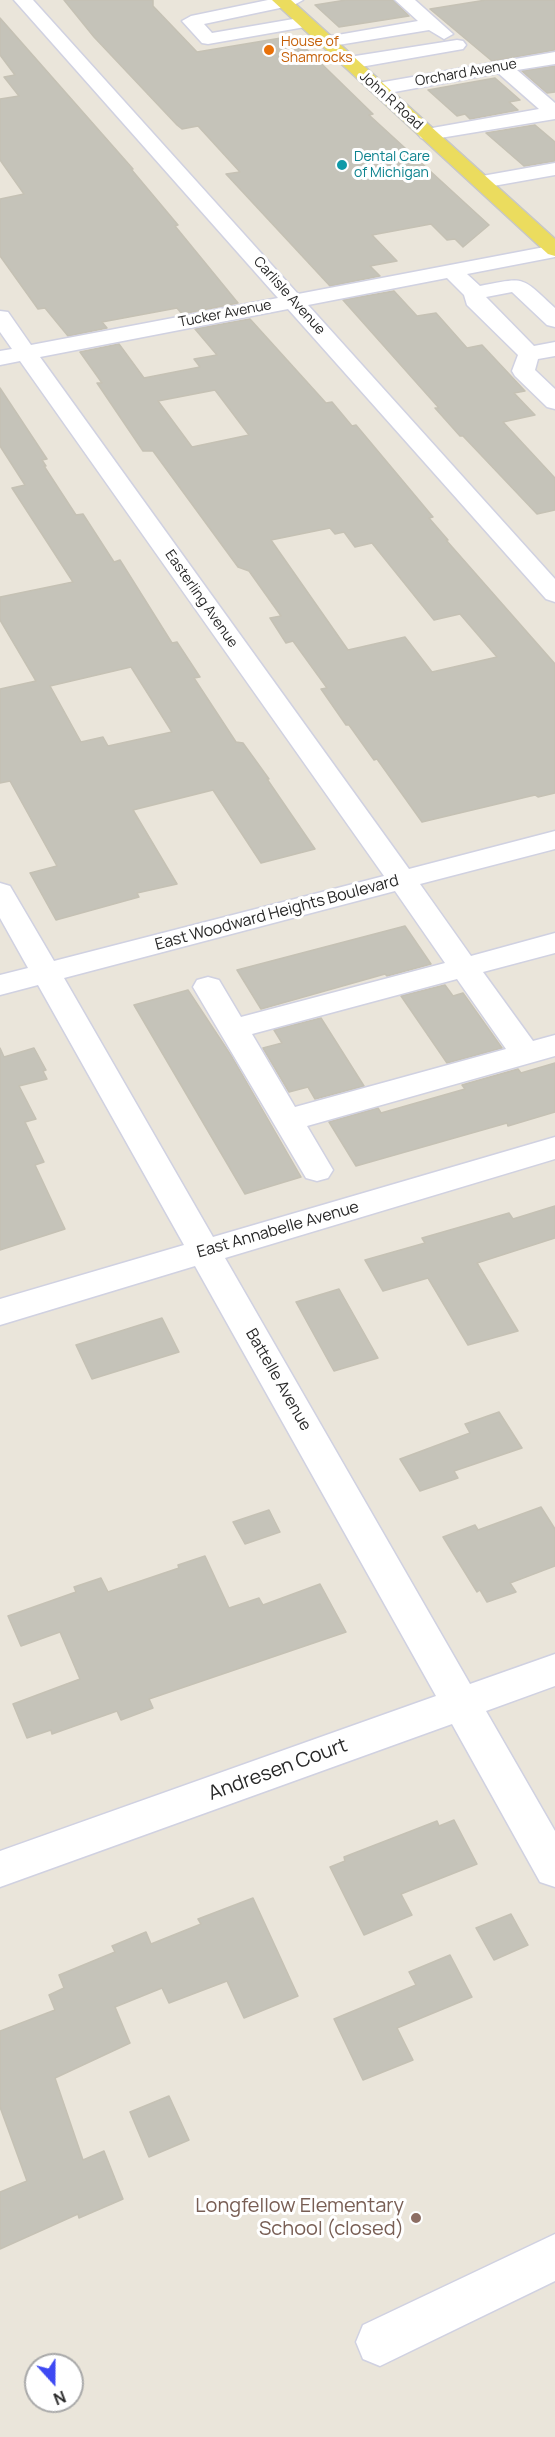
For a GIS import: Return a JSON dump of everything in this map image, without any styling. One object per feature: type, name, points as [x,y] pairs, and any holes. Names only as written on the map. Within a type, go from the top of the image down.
[{"type":"main road","name":"John R Road","points":[[286,1],[326,42],[555,250]]},
{"type":"street","name":"Carlisle Avenue","points":[[23,0],[555,594]]},
{"type":"street","points":[[404,0],[457,45],[555,112]]},
{"type":"street","points":[[222,53],[191,21],[286,1]]},
{"type":"street","points":[[208,39],[305,22]]},
{"type":"street","points":[[326,42],[433,24]]},
{"type":"street","points":[[349,63],[457,45]]},
{"type":"street","name":"Orchard Avenue","points":[[378,89],[555,58]]},
{"type":"street","points":[[428,135],[555,112]]},
{"type":"street","points":[[482,182],[555,169]]},
{"type":"street","name":"Tucker Avenue","points":[[0,358],[555,250]]},
{"type":"street","points":[[451,271],[475,293],[475,300],[529,354]]},
{"type":"street","points":[[475,293],[517,285],[555,321]]},
{"type":"street","name":"Easterling Avenue","points":[[0,317],[525,1054]]},
{"type":"street","points":[[529,354],[555,349]]},
{"type":"street","points":[[529,354],[523,371],[555,402]]},
{"type":"street","name":"East Woodward Heights Boulevard","points":[[0,985],[555,840]]},
{"type":"street","name":"Battelle Avenue","points":[[0,892],[555,1869]]},
{"type":"street","points":[[233,1029],[555,943]]},
{"type":"street","points":[[208,987],[316,1170]]},
{"type":"street","points":[[287,1120],[555,1045]]},
{"type":"street","name":"East Annabelle Avenue","points":[[0,1312],[555,1148]]},
{"type":"street","name":"Andresen Court","points":[[0,1869],[555,1670]]},
{"type":"street","points":[[380,2342],[555,2257]]},
{"type":"building","points":[[64,0],[153,0],[153,6],[197,52],[293,36],[373,114],[369,115],[489,225],[463,247],[455,239],[447,240],[431,224],[372,235],[397,261],[370,266],[380,276],[330,286],[226,174],[240,172],[198,126],[182,129],[177,125],[94,37]]},
{"type":"building","points":[[346,0],[393,0],[409,16],[339,27],[315,5]]},
{"type":"building","points":[[486,0],[555,0],[555,50],[492,61],[430,9]]},
{"type":"building","points":[[0,18],[133,169],[131,169],[178,225],[175,226],[238,303],[182,314],[177,308],[102,322],[107,328],[68,336],[45,308],[38,309],[0,256],[0,199],[24,194],[0,160],[0,99],[19,96],[4,77],[15,75],[0,55]]},
{"type":"building","points":[[555,66],[555,92],[547,93],[522,71]]},
{"type":"building","points":[[495,78],[520,100],[509,102],[518,110],[470,119],[465,114],[457,116],[428,90]]},
{"type":"building","points":[[535,125],[555,142],[555,161],[524,166],[486,133]]},
{"type":"building","points":[[394,291],[417,316],[436,313],[467,348],[482,345],[525,391],[514,393],[535,415],[503,422],[555,478],[555,510],[537,514],[463,436],[460,436],[435,408],[439,408],[343,300]]},
{"type":"building","points":[[250,319],[326,403],[332,402],[352,426],[356,425],[433,517],[429,518],[448,540],[446,540],[555,664],[555,793],[538,797],[535,795],[422,822],[377,759],[374,760],[349,725],[346,725],[321,689],[327,688],[293,641],[286,643],[270,618],[281,616],[249,571],[238,567],[153,451],[143,451],[97,383],[102,383],[80,352],[119,344],[144,378],[200,367],[194,359],[217,355],[195,329]],"holes":[[[215,390],[249,435],[192,447],[158,401]],[[330,528],[335,534],[344,532],[355,547],[372,543],[434,620],[460,614],[497,657],[432,672],[405,637],[348,650],[271,540]]]},
{"type":"building","points":[[0,388],[47,459],[42,460],[46,466],[44,466],[76,515],[83,514],[114,562],[120,560],[172,643],[177,642],[200,677],[194,678],[236,742],[243,743],[315,849],[261,863],[213,790],[133,810],[177,884],[137,893],[139,897],[56,920],[30,873],[57,866],[10,781],[0,783],[0,689],[36,681],[0,620],[0,597],[73,582],[12,488],[25,485],[0,446]],"holes":[[[131,667],[172,732],[108,746],[103,737],[81,742],[50,686]]]},
{"type":"building","points":[[405,926],[431,964],[387,976],[385,974],[261,1009],[237,970]]},
{"type":"building","points":[[445,985],[453,996],[463,993],[502,1048],[447,1063],[401,996]]},
{"type":"building","points":[[188,990],[232,1057],[301,1177],[245,1194],[134,1005]]},
{"type":"building","points":[[321,1018],[364,1086],[315,1099],[308,1087],[289,1092],[263,1048],[282,1043],[274,1030]]},
{"type":"building","points":[[0,1048],[4,1057],[34,1048],[46,1070],[43,1071],[47,1079],[19,1086],[36,1119],[25,1122],[44,1162],[35,1165],[65,1229],[0,1250]]},
{"type":"building","points":[[555,1063],[555,1112],[508,1126],[507,1123],[356,1166],[329,1122],[378,1108],[381,1113],[465,1089],[462,1085],[518,1069],[521,1073]]},
{"type":"building","points":[[555,1206],[555,1238],[477,1263],[518,1331],[468,1345],[428,1278],[383,1291],[365,1260],[425,1243],[422,1238],[509,1213],[513,1219]]},
{"type":"building","points":[[339,1289],[378,1358],[334,1371],[296,1302]]},
{"type":"building","points":[[162,1318],[179,1352],[92,1379],[76,1345]]},
{"type":"building","points":[[499,1412],[522,1448],[454,1471],[458,1478],[420,1491],[400,1459],[470,1433],[465,1424]]},
{"type":"building","points":[[541,1507],[555,1529],[555,1566],[510,1583],[516,1592],[487,1602],[480,1590],[477,1592],[443,1537],[475,1525],[478,1530]]},
{"type":"building","points":[[269,1510],[280,1532],[245,1544],[233,1522]]},
{"type":"building","points":[[205,1556],[229,1608],[259,1598],[263,1605],[320,1584],[346,1632],[149,1699],[153,1708],[121,1720],[117,1711],[52,1734],[51,1730],[27,1738],[13,1704],[80,1679],[60,1632],[21,1646],[8,1616],[76,1592],[74,1587],[101,1578],[108,1592],[179,1568],[178,1565]]},
{"type":"building","points":[[454,1820],[477,1864],[401,1894],[412,1915],[364,1935],[330,1867],[345,1861],[344,1857],[437,1821],[439,1826]]},
{"type":"building","points":[[253,1898],[298,1996],[244,2018],[227,1981],[169,2003],[162,1988],[115,2007],[130,2043],[55,2078],[83,2160],[104,2151],[123,2199],[79,2218],[78,2214],[0,2249],[0,2192],[27,2181],[0,2107],[0,2031],[55,2010],[49,1995],[64,1988],[59,1975],[115,1952],[112,1946],[146,1932],[151,1944],[201,1924],[198,1919]]},
{"type":"building","points":[[511,1914],[528,1945],[494,1960],[476,1928]]},
{"type":"building","points":[[450,1955],[472,1997],[397,2028],[413,2060],[363,2080],[334,2019],[416,1985],[409,1972]]},
{"type":"building","points":[[169,2096],[189,2140],[149,2157],[130,2112]]},
{"type":"place","name":"House of Shamrocks","points":[[269,50]]},
{"type":"place","name":"Dental Care of Michigan","points":[[342,165]]},
{"type":"place","name":"Longfellow Elementary School (closed)","points":[[416,2218]]}]
